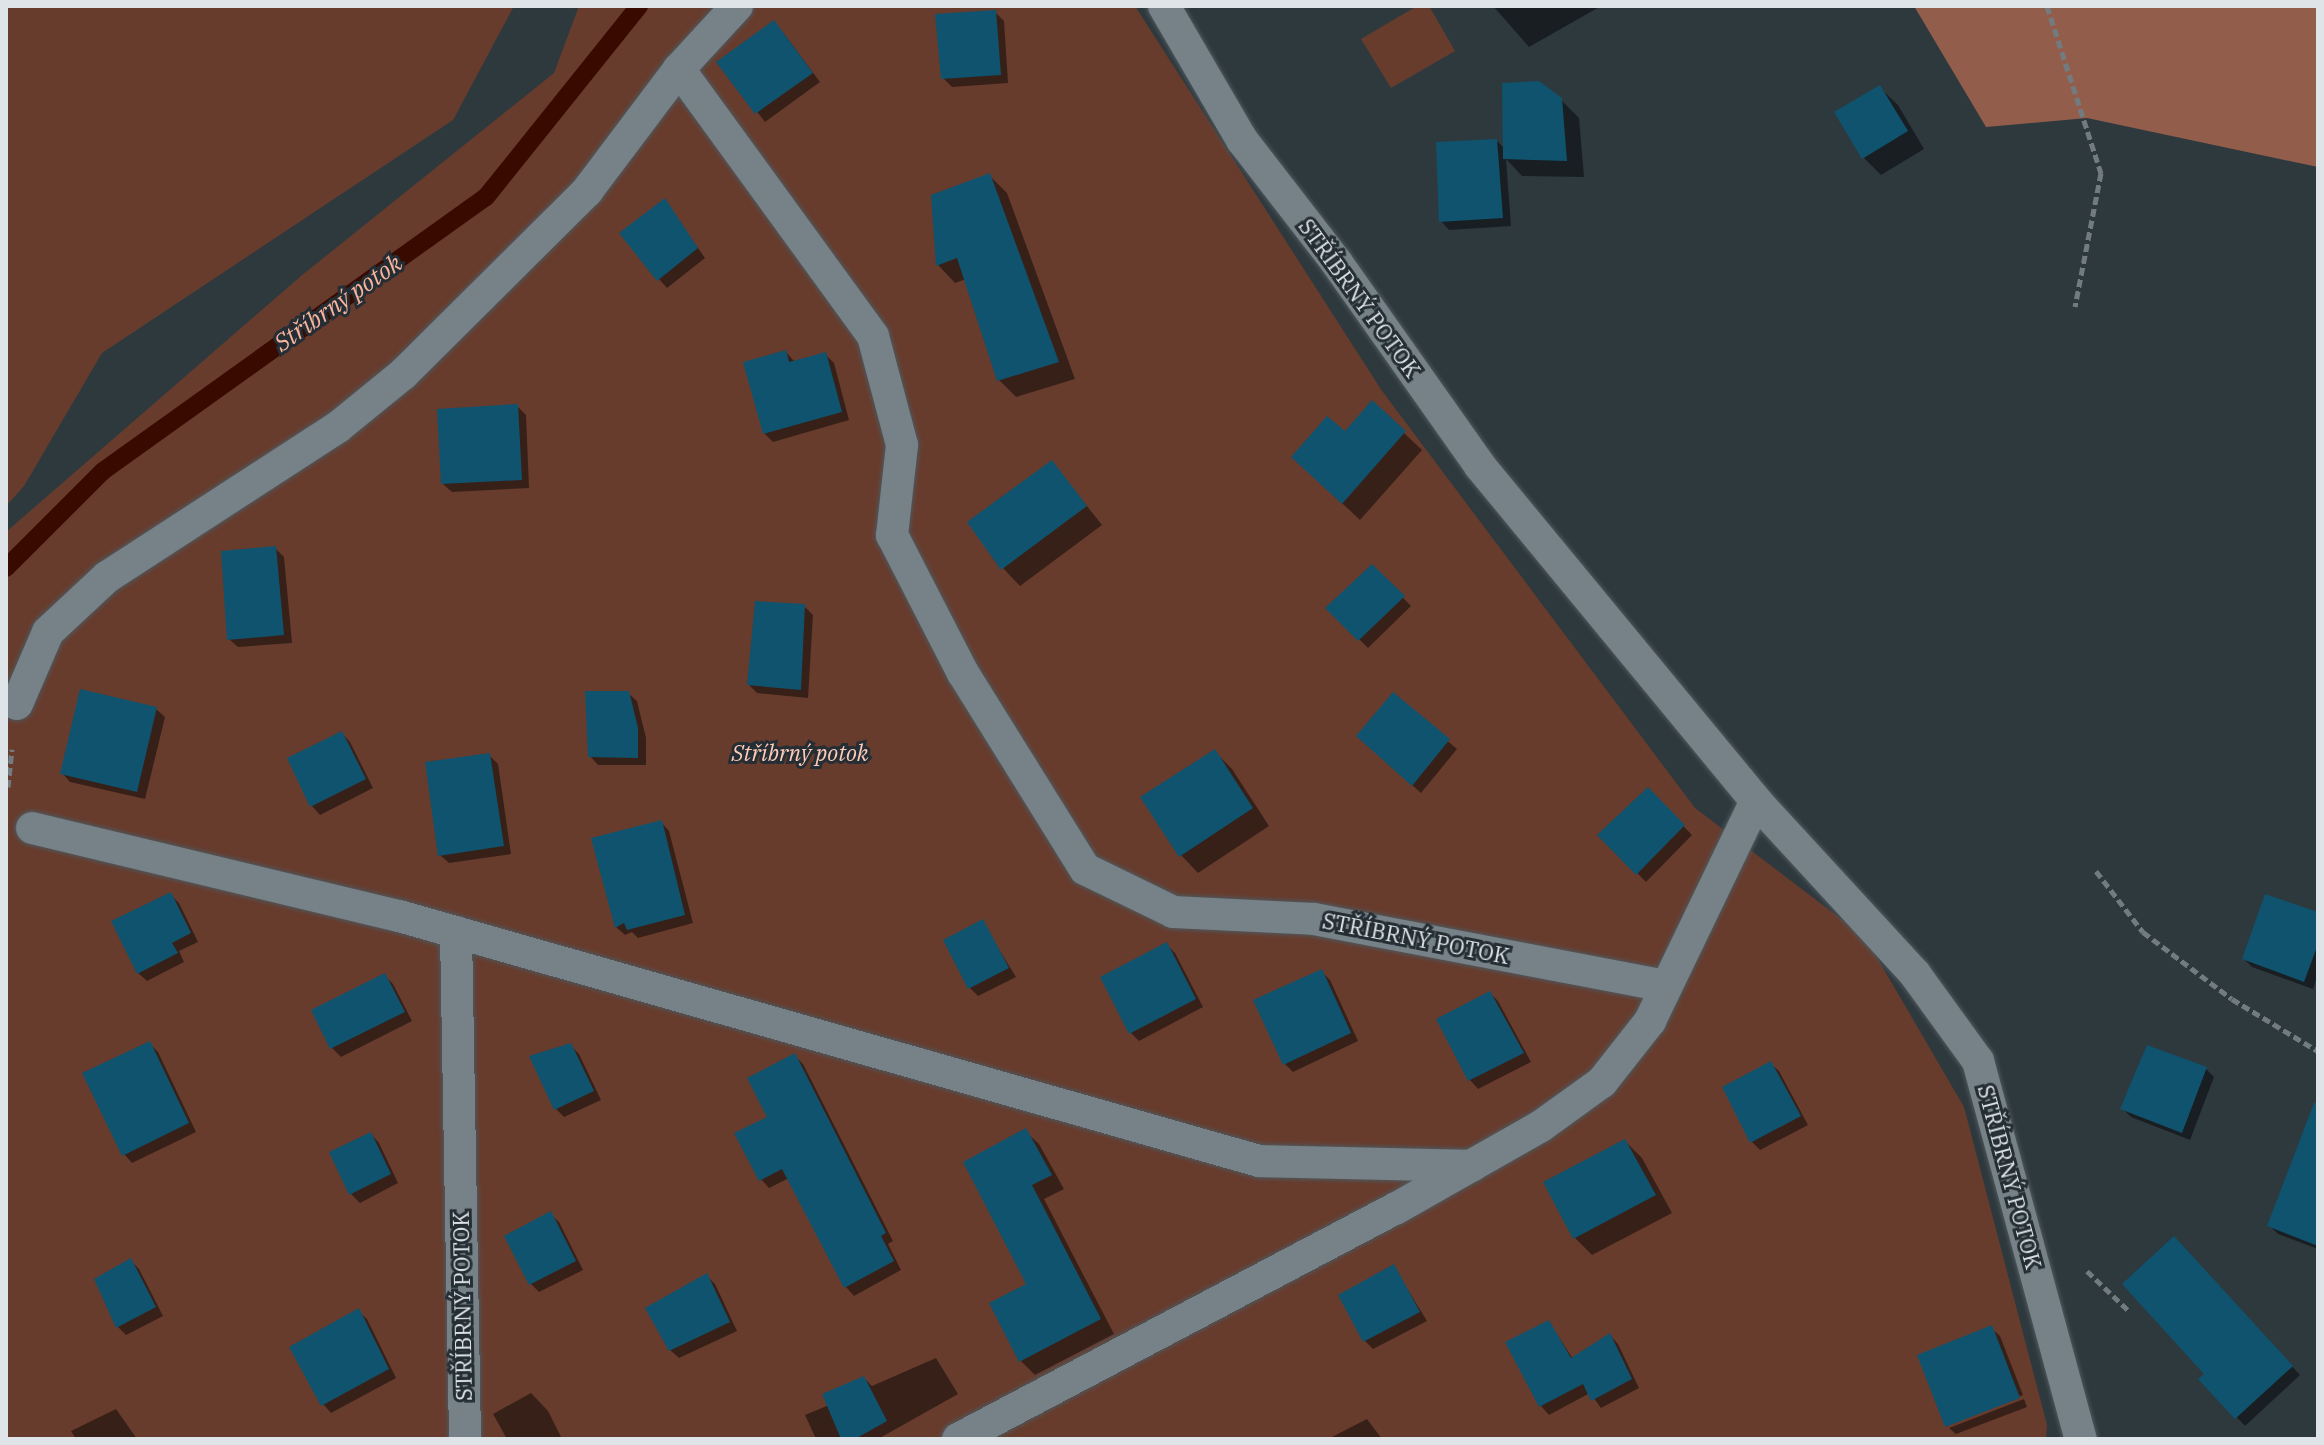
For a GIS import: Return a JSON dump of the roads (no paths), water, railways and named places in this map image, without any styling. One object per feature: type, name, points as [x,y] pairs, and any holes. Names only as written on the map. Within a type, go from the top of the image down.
[{"type":"lane","points":[[17,704],[48,632],[107,577],[338,427],[403,374],[587,191],[679,69],[737,6]]},
{"type":"lane","name":"STŘÍBRNÝ POTOK","points":[[1164,6],[1242,140],[1337,263],[1480,466],[1756,801],[1915,974],[1978,1061],[2081,1439]]},
{"type":"lane","name":"STŘÍBRNÝ POTOK","points":[[679,69],[873,336],[902,445],[892,535],[963,673],[1085,869],[1173,912],[1314,919],[1666,986]]},
{"type":"lane","points":[[958,1439],[1472,1166],[1541,1126],[1602,1082],[1650,1021],[1756,801]]},
{"type":"lane","points":[[32,828],[399,916],[1259,1161],[1472,1166]]},
{"type":"lane","name":"STŘÍBRNÝ POTOK","points":[[456,932],[465,1439]]},
{"type":"waterway","name":"Stříbrný potok","points":[[6,568],[103,471],[486,197],[639,6]]}]
